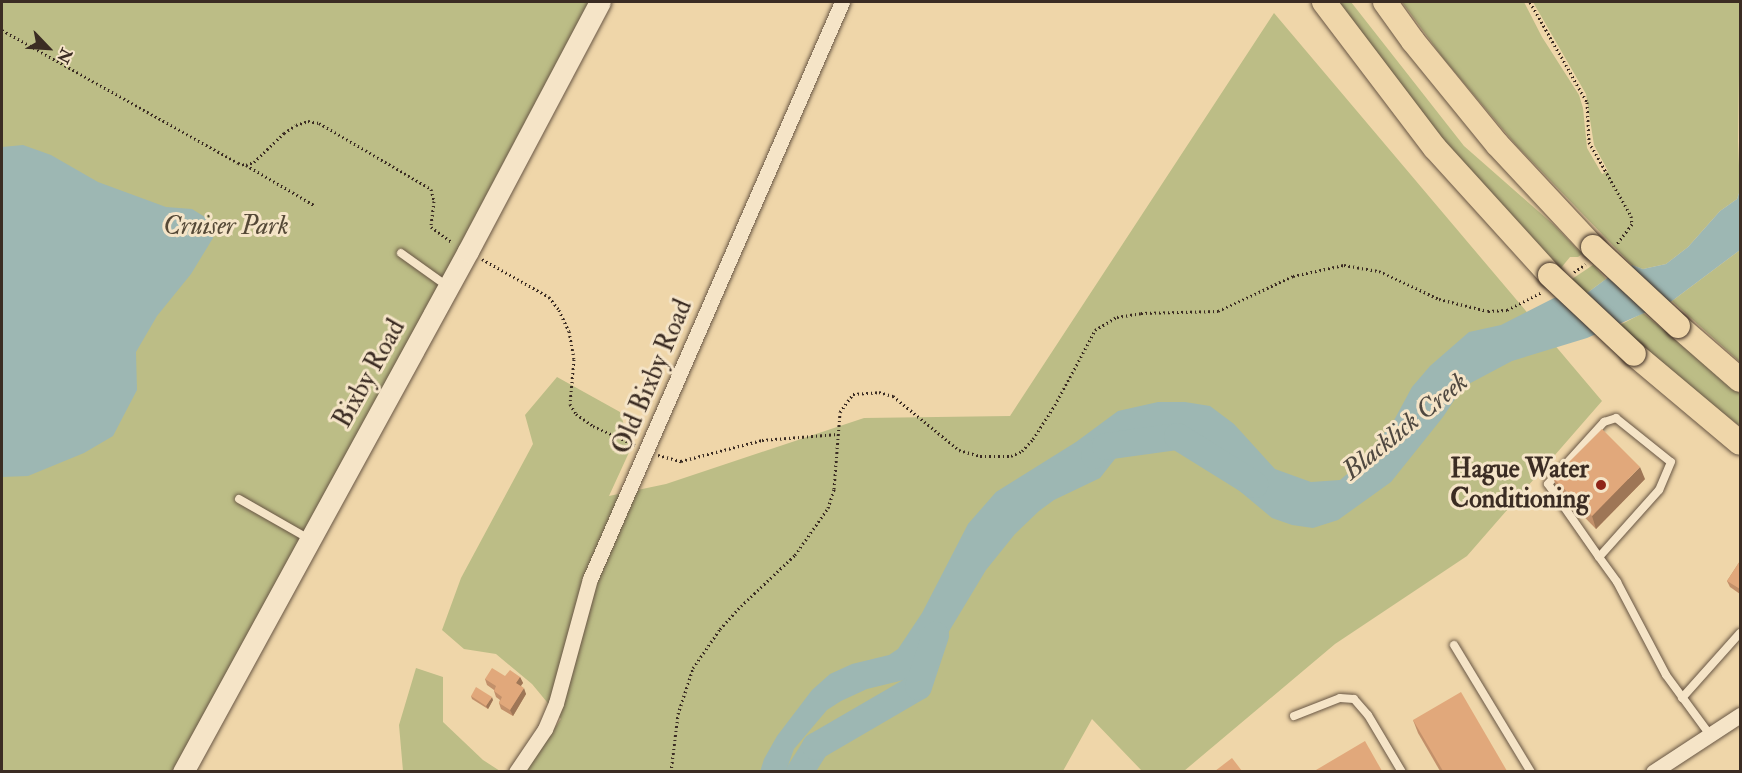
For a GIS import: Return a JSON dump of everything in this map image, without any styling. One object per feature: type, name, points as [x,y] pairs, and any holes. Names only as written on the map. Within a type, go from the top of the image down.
[{"type":"main road","points":[[1324,2],[1435,148],[1550,276],[1634,354],[1740,442]]},
{"type":"main road","points":[[1385,2],[1413,41],[1497,144],[1593,247],[1740,380]]},
{"type":"street","name":"Bixby Road","points":[[183,771],[468,251],[600,2]]},
{"type":"street","name":"Old Bixby Road","points":[[516,771],[545,729],[556,703],[590,579],[648,451],[842,2]]},
{"type":"street","points":[[1653,771],[1740,715]]},
{"type":"lane","points":[[401,253],[440,281]]},
{"type":"lane","points":[[1599,557],[1659,490],[1671,462],[1616,418],[1604,422],[1548,484],[1599,557],[1617,582],[1666,675],[1710,735]]},
{"type":"lane","points":[[239,499],[310,540]]},
{"type":"lane","points":[[1682,698],[1740,633]]},
{"type":"lane","points":[[1454,645],[1531,771]]},
{"type":"lane","points":[[1294,716],[1340,698],[1354,699],[1368,715],[1402,771]]},
{"type":"path","points":[[2,30],[230,160],[246,165],[314,205]]},
{"type":"path","points":[[246,165],[254,162],[284,133],[296,125],[314,122],[338,133],[431,189],[434,201],[431,227],[549,297],[559,310],[569,332],[574,359],[570,404],[576,414],[593,426],[648,451],[674,461],[681,461],[762,440],[838,434]]},
{"type":"path","points":[[670,771],[678,714],[693,668],[720,629],[795,555],[821,521],[834,489],[840,412],[853,394],[879,392],[893,396],[959,450],[980,456],[1011,456],[1022,450],[1033,439],[1070,379],[1095,330],[1117,317],[1141,313],[1218,311],[1293,276],[1344,265],[1379,272],[1438,299]]},
{"type":"green space","name":"Cruiser Park","points":[[2,2],[600,2],[183,771],[2,772]]},
{"type":"green space","points":[[1339,2],[1351,2],[1464,146],[1554,225],[1582,254],[1578,257],[1570,257],[1561,268],[1555,264],[1445,143]]},
{"type":"green space","points":[[1402,2],[1524,2],[1542,37],[1579,95],[1583,108],[1587,148],[1602,174],[1608,171],[1594,145],[1586,94],[1533,2],[1740,2],[1738,141],[1740,190],[1737,199],[1720,211],[1688,247],[1666,264],[1643,269],[1632,265],[1516,145],[1443,58]]},
{"type":"green space","points":[[1274,13],[1602,401],[1467,556],[1335,644],[1184,771],[1142,771],[1092,719],[1063,771],[525,771],[561,719],[532,684],[496,654],[464,649],[442,630],[461,578],[533,444],[525,415],[557,377],[620,412],[631,448],[609,496],[666,484],[864,418],[1010,416]]},
{"type":"green space","points":[[1740,250],[1740,362],[1672,301]]},
{"type":"green space","points":[[1593,265],[1606,279],[1587,293],[1572,279]]},
{"type":"green space","points":[[1643,313],[1740,394],[1740,426],[1676,378],[1620,325]]},
{"type":"green space","points":[[416,668],[443,677],[443,722],[483,760],[500,771],[403,771],[399,725]]},
{"type":"water","points":[[23,145],[51,155],[98,182],[166,207],[192,209],[213,222],[213,238],[191,274],[157,316],[136,352],[137,390],[113,436],[84,453],[28,476],[2,477],[2,147]]},
{"type":"water","points":[[1740,190],[1740,250],[1672,301],[1587,338],[1512,361],[1463,387],[1443,417],[1391,482],[1338,520],[1313,528],[1292,525],[1272,518],[1236,488],[1221,461],[1207,446],[1192,437],[1173,432],[1154,430],[1139,435],[1129,441],[1100,478],[1054,500],[1015,534],[986,570],[933,658],[919,674],[867,689],[841,701],[827,710],[794,749],[786,771],[760,772],[764,759],[777,736],[812,690],[830,674],[852,664],[889,655],[898,649],[922,613],[968,524],[996,492],[1076,442],[1118,411],[1158,402],[1185,402],[1210,406],[1234,424],[1275,469],[1311,482],[1340,480],[1352,470],[1392,424],[1412,387],[1430,366],[1469,332],[1501,325],[1554,298],[1587,293],[1606,279],[1632,265],[1643,269],[1666,264],[1688,247],[1720,211],[1737,199]]},
{"type":"building","name":"Hague Water Conditioning","points":[[1602,429],[1640,467],[1592,516],[1553,478]]},
{"type":"building","points":[[1740,561],[1740,589],[1727,581]]},
{"type":"building","points":[[492,668],[505,676],[510,670],[520,677],[516,683],[524,688],[510,710],[499,703],[502,697],[494,691],[496,686],[485,679]]},
{"type":"building","points":[[476,687],[492,697],[486,706],[471,696]]},
{"type":"building","points":[[1461,692],[1507,771],[1443,771],[1413,720]]},
{"type":"building","points":[[1365,741],[1382,771],[1316,770]]},
{"type":"building","points":[[1232,758],[1242,771],[1215,771]]},
{"type":"waterway","name":"Blacklick Creek","points":[[1094,455],[1105,446],[1177,436],[1254,484]]},
{"type":"waterway","name":"Blacklick Creek","points":[[799,772],[815,746],[918,686],[935,635]]},
{"type":"place","name":"Hague Water Conditioning","points":[[1601,485]]}]
